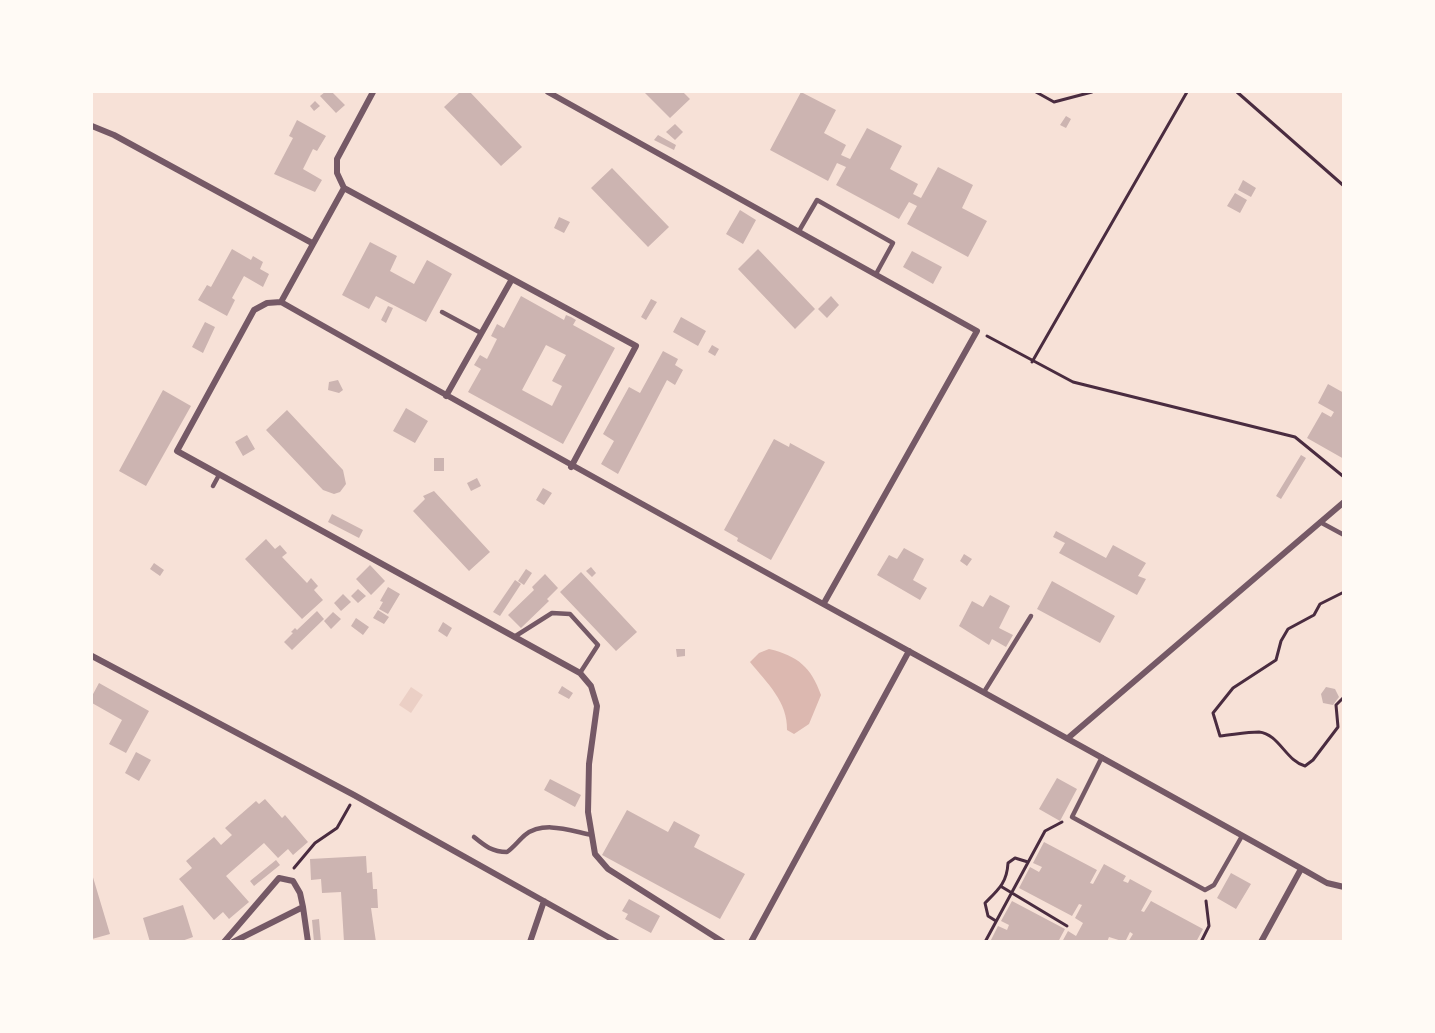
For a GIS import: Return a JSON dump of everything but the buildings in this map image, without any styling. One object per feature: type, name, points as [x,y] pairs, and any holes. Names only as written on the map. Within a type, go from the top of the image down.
[{"type":"street","points":[[373,92],[337,159],[337,173],[344,188],[636,346],[571,467]]},
{"type":"street","points":[[548,92],[977,330],[824,603]]},
{"type":"street","points":[[92,126],[114,135],[312,243]]},
{"type":"street","points":[[281,302],[344,188]]},
{"type":"street","points":[[446,396],[512,279]]},
{"type":"street","points":[[723,942],[608,869],[595,854],[588,812],[589,764],[597,706],[591,686],[580,674],[177,451],[254,310],[267,303],[281,302],[571,467],[824,603],[1326,883],[1344,887]]},
{"type":"street","points":[[1068,738],[1344,502]]},
{"type":"street","points":[[751,942],[909,651]]},
{"type":"street","points":[[92,656],[354,795],[617,942]]},
{"type":"street","points":[[1262,942],[1301,869]]},
{"type":"street","points":[[224,942],[279,878],[293,881],[300,892],[308,942]]},
{"type":"street","points":[[530,942],[544,902]]},
{"type":"street","points":[[233,942],[303,907]]},
{"type":"lane","points":[[799,231],[817,200],[893,243],[876,274]]},
{"type":"lane","points":[[442,312],[481,333]]},
{"type":"lane","points":[[213,486],[219,475]]},
{"type":"lane","points":[[1320,522],[1344,535]]},
{"type":"lane","points":[[514,637],[552,613],[570,614],[598,645],[580,674]]},
{"type":"lane","points":[[984,692],[1031,616]]},
{"type":"lane","points":[[1102,757],[1072,818],[1206,890],[1214,885],[1242,836]]},
{"type":"lane","points":[[474,837],[490,850],[507,852],[525,835],[538,828],[552,827],[592,835]]},
{"type":"path","points":[[1036,92],[1054,102],[1092,92]]},
{"type":"path","points":[[1032,362],[1187,92]]},
{"type":"path","points":[[1237,92],[1344,186]]},
{"type":"path","points":[[977,330],[1032,362],[1073,382],[1295,437],[1344,477]]},
{"type":"path","points":[[1344,592],[1320,604],[1314,615],[1288,629],[1281,641],[1276,660],[1233,688],[1213,713],[1220,736],[1261,732],[1272,737],[1296,764],[1305,766],[1313,760],[1338,727],[1336,705],[1344,697]]},
{"type":"path","points":[[286,878],[315,843],[337,828],[354,795]]},
{"type":"path","points":[[985,942],[1045,831],[1072,818]]},
{"type":"path","points":[[996,921],[988,916],[985,903],[1002,887],[1007,877],[1008,863],[1015,858],[1028,862]]},
{"type":"path","points":[[1002,887],[1066,926]]},
{"type":"path","points":[[1201,942],[1209,926],[1206,890]]},
{"type":"shaded area","points":[[769,649],[788,655],[802,664],[813,677],[821,695],[809,724],[794,734],[787,730],[784,711],[775,693],[750,662],[759,653]]},
{"type":"shaded area","points":[[411,687],[423,695],[411,713],[399,705]]}]
